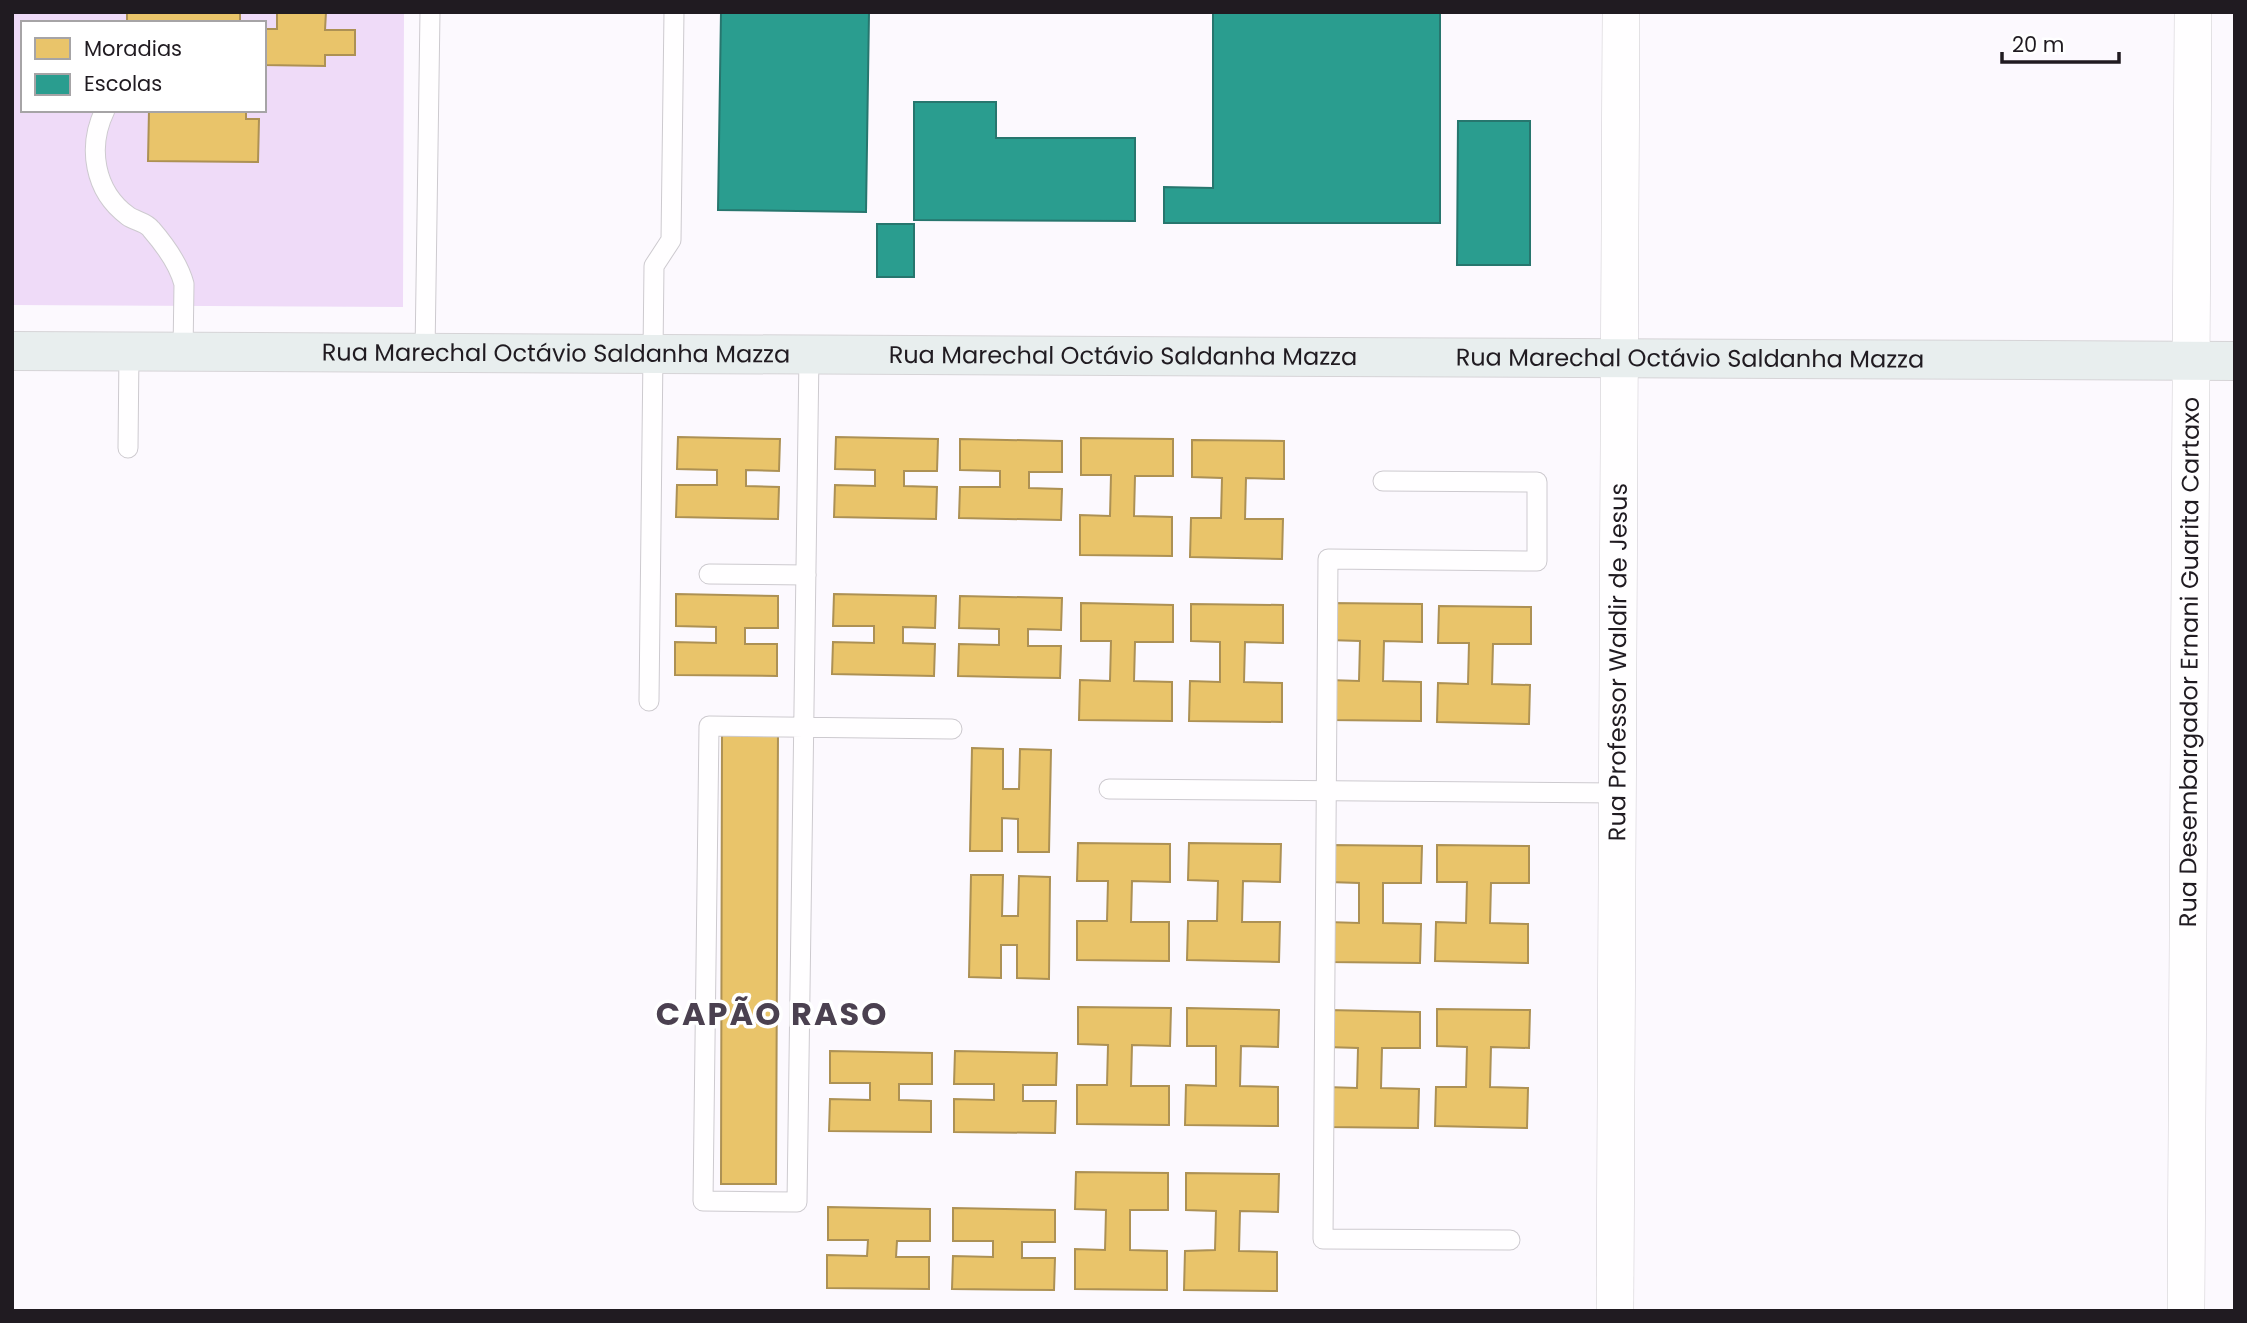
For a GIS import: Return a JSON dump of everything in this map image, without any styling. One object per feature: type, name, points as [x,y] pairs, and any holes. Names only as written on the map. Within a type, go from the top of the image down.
[{"type":"main road","name":"Rua Marechal Octávio Saldanha Mazza","points":[[12,351],[2235,361]]},
{"type":"street","name":"Rua Professor Waldir de Jesus","points":[[1615,1311],[1621,12]]},
{"type":"street","name":"Rua Desembargador Ernani Guarita Cartaxo","points":[[2186,1311],[2193,12]]},
{"type":"lane","points":[[425,353],[430,12]]},
{"type":"lane","points":[[649,701],[654,266],[671,240],[674,12]]},
{"type":"lane","points":[[104,112],[95,143],[96,165],[102,187],[114,204],[130,218],[149,226],[181,273],[184,284],[183,352]]},
{"type":"lane","points":[[128,448],[129,352]]},
{"type":"lane","points":[[809,355],[804,727],[797,1202],[703,1200],[709,726],[804,727],[952,729]]},
{"type":"lane","points":[[1382,481],[1538,482],[1537,561],[1328,559],[1323,1239],[1510,1240]]},
{"type":"lane","points":[[709,574],[806,575]]},
{"type":"lane","points":[[1109,789],[1617,793]]},
{"type":"shaded area","points":[[12,12],[404,12],[403,307],[12,305]]},
{"type":"building: Moradias","points":[[127,12],[240,12],[240,21],[127,21]]},
{"type":"building: Moradias","points":[[277,12],[326,12],[325,30],[355,30],[355,55],[325,55],[325,66],[266,65],[266,29],[277,29]]},
{"type":"building: Moradias","points":[[149,112],[246,112],[246,119],[259,119],[258,162],[148,161]]},
{"type":"building: Moradias","points":[[678,437],[780,439],[779,471],[746,470],[746,486],[779,487],[778,519],[676,517],[677,485],[717,485],[717,470],[677,469]]},
{"type":"building: Moradias","points":[[836,437],[938,439],[937,471],[904,471],[904,486],[937,487],[936,519],[834,517],[835,485],[875,486],[875,470],[835,469]]},
{"type":"building: Moradias","points":[[1081,438],[1173,439],[1173,476],[1135,476],[1134,516],[1172,517],[1172,556],[1080,555],[1080,515],[1110,516],[1111,475],[1081,475]]},
{"type":"building: Moradias","points":[[960,439],[1062,441],[1062,472],[1029,472],[1029,488],[1062,489],[1061,520],[959,518],[960,487],[1000,487],[1000,471],[960,470]]},
{"type":"building: Moradias","points":[[1192,440],[1284,441],[1284,479],[1246,478],[1245,519],[1283,519],[1282,559],[1190,557],[1191,518],[1221,518],[1222,478],[1192,477]]},
{"type":"building: Moradias","points":[[676,594],[778,596],[778,628],[745,628],[745,644],[777,644],[777,676],[675,675],[675,642],[716,643],[716,627],[676,626]]},
{"type":"building: Moradias","points":[[834,594],[936,596],[935,628],[903,627],[903,643],[935,644],[934,676],[832,674],[833,642],[874,643],[874,626],[833,626]]},
{"type":"building: Moradias","points":[[960,596],[1062,598],[1061,630],[1028,629],[1028,646],[1061,646],[1060,678],[958,676],[959,644],[999,645],[999,629],[959,628]]},
{"type":"building: Moradias","points":[[1081,603],[1173,605],[1173,642],[1135,642],[1134,681],[1172,682],[1172,721],[1079,720],[1080,680],[1110,681],[1111,641],[1081,641]]},
{"type":"building: Moradias","points":[[1330,603],[1422,604],[1422,642],[1384,641],[1383,681],[1421,682],[1421,721],[1329,720],[1329,680],[1359,681],[1360,641],[1329,640]]},
{"type":"building: Moradias","points":[[1191,604],[1283,605],[1283,643],[1245,642],[1244,682],[1282,683],[1282,722],[1189,721],[1190,681],[1220,682],[1220,642],[1191,641]]},
{"type":"building: Moradias","points":[[1439,606],[1531,607],[1531,644],[1493,644],[1492,684],[1530,685],[1529,724],[1437,722],[1438,683],[1468,684],[1469,643],[1438,643]]},
{"type":"building: Moradias","points":[[722,730],[778,730],[776,1184],[721,1184]]},
{"type":"building: Moradias","points":[[972,748],[1003,749],[1003,789],[1019,789],[1020,749],[1051,750],[1049,852],[1018,852],[1018,819],[1002,818],[1002,851],[970,851]]},
{"type":"building: Moradias","points":[[1078,843],[1170,844],[1170,882],[1132,881],[1131,922],[1169,922],[1169,961],[1077,960],[1077,921],[1107,921],[1108,881],[1077,881]]},
{"type":"building: Moradias","points":[[1189,843],[1281,844],[1280,882],[1243,881],[1242,922],[1280,922],[1279,962],[1187,960],[1188,921],[1217,921],[1218,881],[1188,880]]},
{"type":"building: Moradias","points":[[1330,845],[1422,846],[1421,883],[1383,883],[1383,923],[1421,924],[1420,963],[1328,962],[1328,922],[1359,923],[1359,883],[1329,882]]},
{"type":"building: Moradias","points":[[1437,845],[1529,846],[1529,883],[1491,883],[1490,923],[1528,924],[1528,963],[1435,961],[1436,922],[1466,923],[1467,882],[1437,882]]},
{"type":"building: Moradias","points":[[971,875],[1003,875],[1002,916],[1018,916],[1019,876],[1050,877],[1049,979],[1017,978],[1017,945],[1001,945],[1001,978],[969,977]]},
{"type":"building: Moradias","points":[[1078,1007],[1171,1008],[1170,1046],[1132,1045],[1131,1086],[1169,1086],[1169,1125],[1077,1124],[1077,1085],[1107,1085],[1108,1045],[1078,1044]]},
{"type":"building: Moradias","points":[[1187,1008],[1279,1010],[1278,1047],[1241,1046],[1240,1086],[1278,1087],[1278,1126],[1185,1125],[1186,1085],[1216,1086],[1216,1046],[1187,1046]]},
{"type":"building: Moradias","points":[[1437,1009],[1530,1010],[1529,1048],[1491,1047],[1490,1087],[1528,1088],[1527,1128],[1435,1126],[1436,1087],[1466,1087],[1467,1047],[1437,1046]]},
{"type":"building: Moradias","points":[[1328,1010],[1420,1012],[1420,1048],[1382,1048],[1381,1088],[1419,1089],[1418,1128],[1326,1127],[1327,1087],[1357,1088],[1358,1048],[1327,1047]]},
{"type":"building: Moradias","points":[[830,1051],[932,1053],[932,1084],[899,1084],[899,1100],[931,1101],[931,1132],[829,1131],[830,1099],[870,1100],[870,1083],[830,1083]]},
{"type":"building: Moradias","points":[[955,1051],[1057,1053],[1056,1085],[1023,1085],[1023,1101],[1056,1101],[1055,1133],[954,1132],[954,1099],[994,1100],[994,1084],[954,1084]]},
{"type":"building: Moradias","points":[[1076,1172],[1168,1173],[1168,1210],[1130,1210],[1130,1250],[1167,1251],[1167,1290],[1075,1289],[1075,1249],[1105,1250],[1106,1210],[1075,1209]]},
{"type":"building: Moradias","points":[[1186,1173],[1279,1174],[1278,1212],[1240,1211],[1239,1251],[1277,1252],[1277,1291],[1184,1290],[1185,1251],[1215,1250],[1216,1211],[1186,1210]]},
{"type":"building: Moradias","points":[[828,1207],[930,1209],[930,1241],[897,1241],[896,1257],[929,1257],[929,1289],[827,1288],[827,1255],[867,1256],[868,1240],[828,1240]]},
{"type":"building: Moradias","points":[[953,1208],[1055,1210],[1055,1242],[1022,1242],[1022,1258],[1055,1258],[1054,1290],[952,1289],[953,1256],[993,1257],[993,1241],[953,1241]]},
{"type":"building: Escolas","points":[[721,12],[869,12],[866,212],[718,210]]},
{"type":"building: Escolas","points":[[1213,12],[1440,12],[1440,223],[1164,223],[1164,187],[1213,188]]},
{"type":"building: Escolas","points":[[914,102],[996,102],[996,138],[1135,138],[1135,221],[914,220]]},
{"type":"building: Escolas","points":[[1458,121],[1530,121],[1530,265],[1457,265]]},
{"type":"building: Escolas","points":[[877,224],[914,224],[914,277],[877,277]]},
{"type":"district","name":"CAPÃO RASO","points":[[772,1014]]}]
